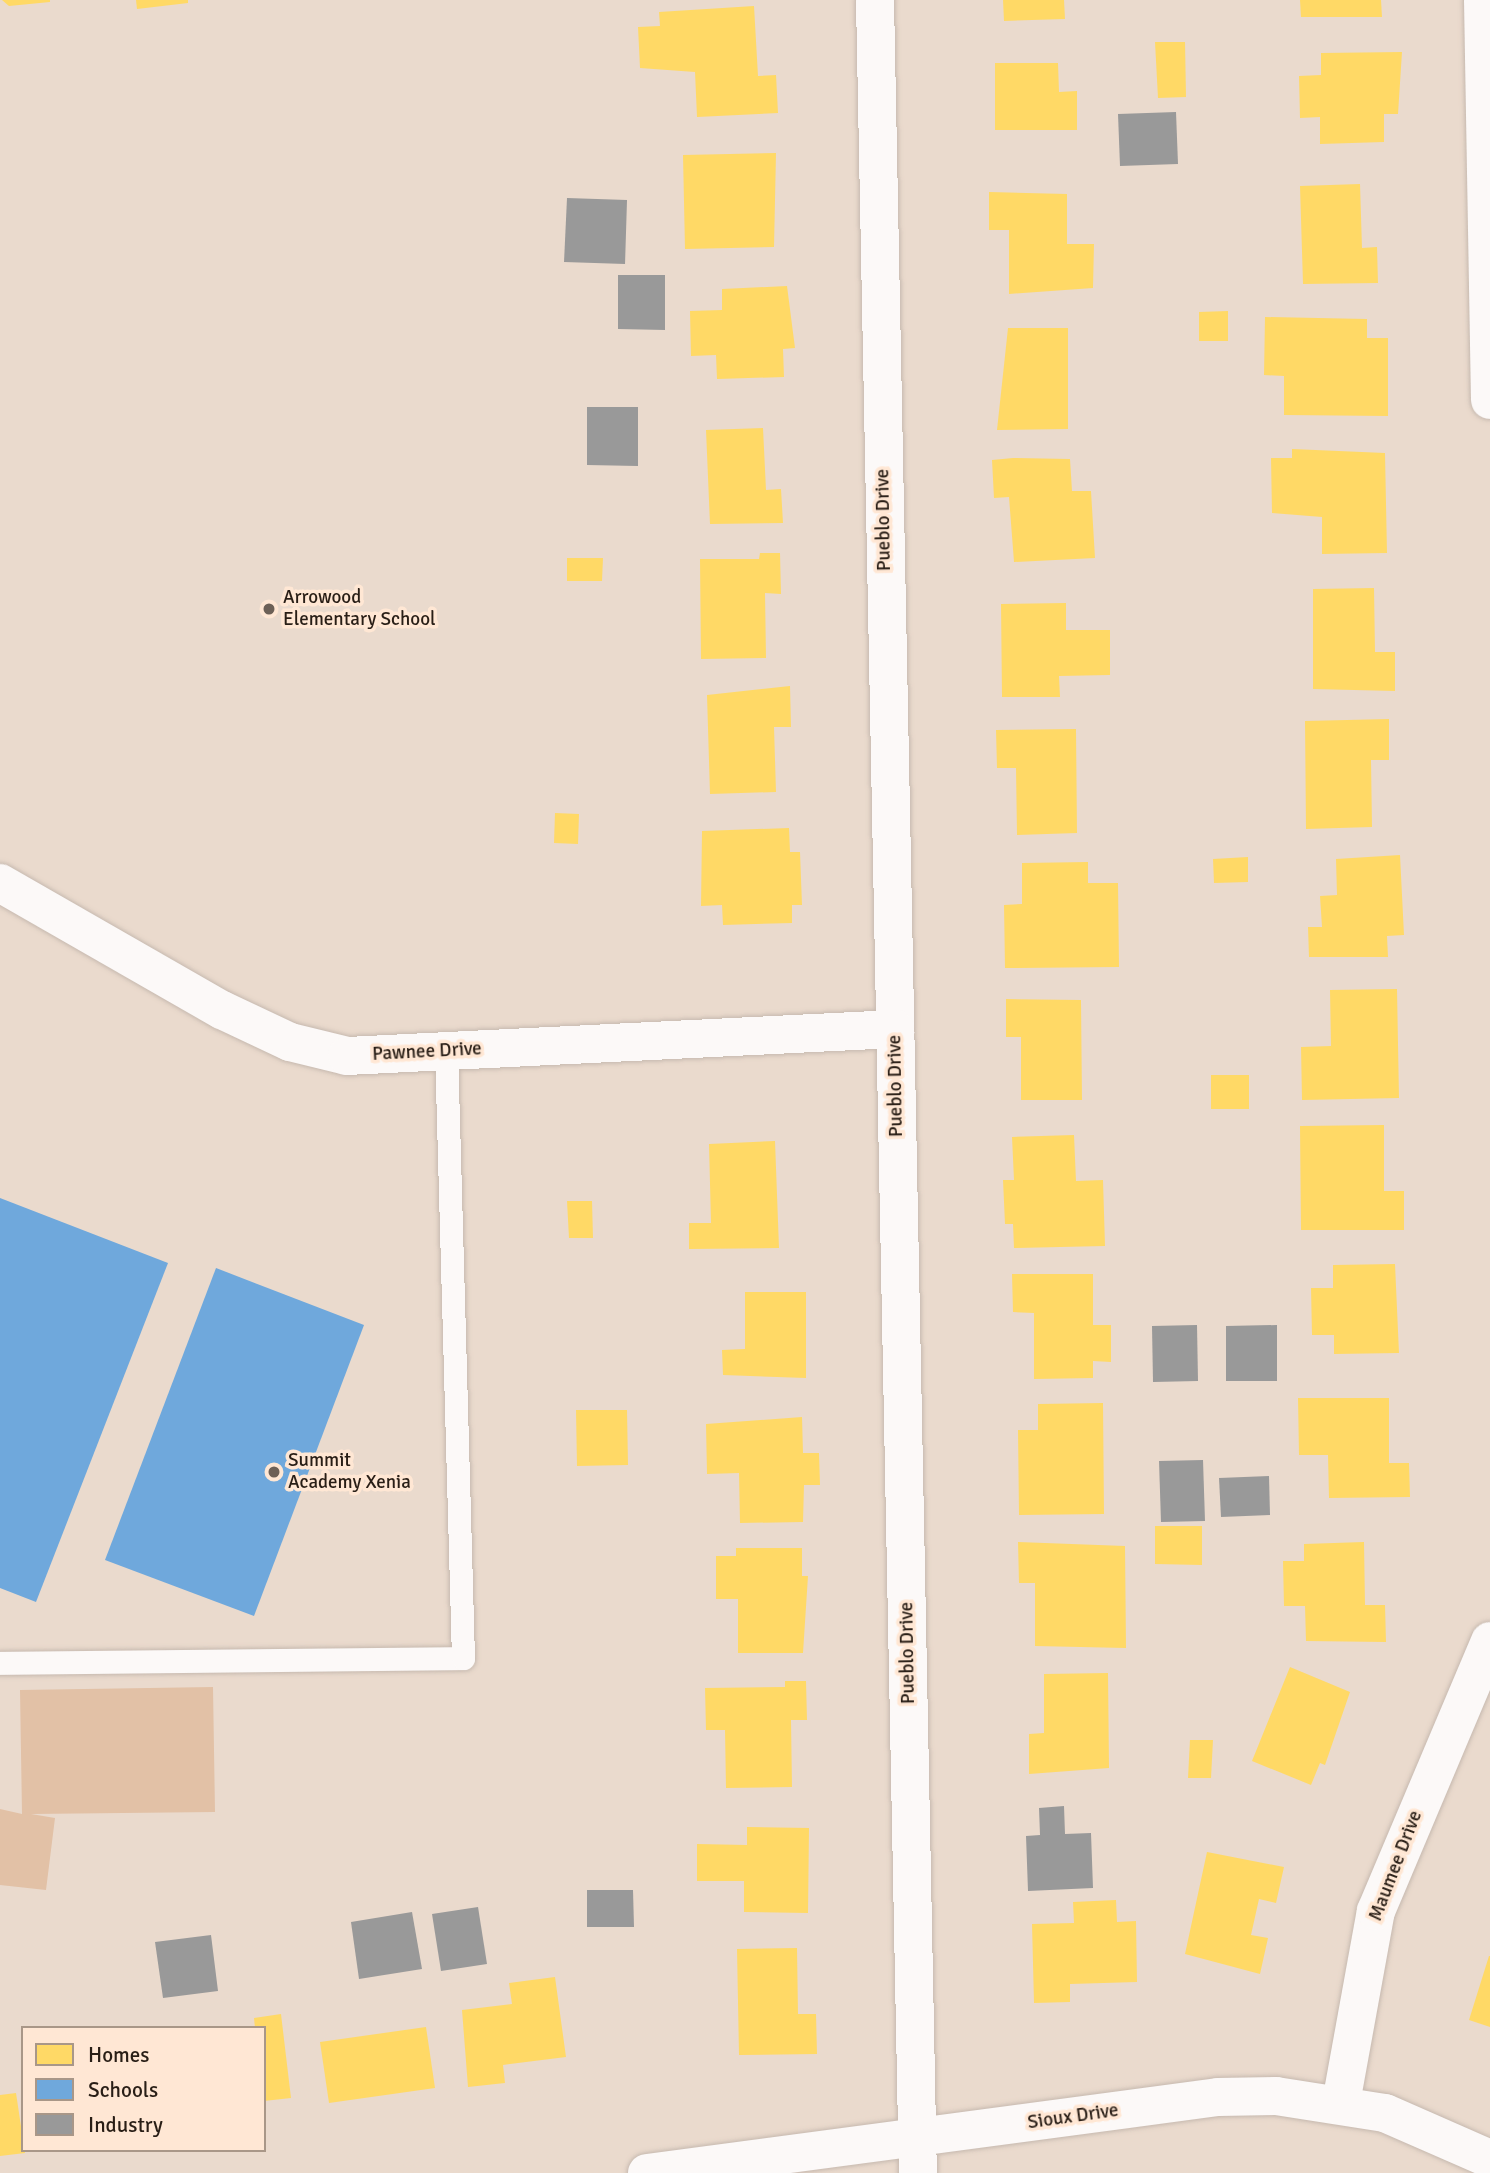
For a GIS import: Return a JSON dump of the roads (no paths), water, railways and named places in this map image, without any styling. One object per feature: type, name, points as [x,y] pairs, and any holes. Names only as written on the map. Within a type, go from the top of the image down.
[{"type":"street","name":"Pueblo Drive","points":[[875,0],[918,2155]]},
{"type":"street","points":[[1483,0],[1490,400]]},
{"type":"street","name":"Pawnee Drive","points":[[0,883],[290,1042],[347,1056],[895,1029]]},
{"type":"street","name":"Maumee Drive","points":[[1341,2103],[1376,1912],[1490,1641]]},
{"type":"street","name":"Sioux Drive","points":[[647,2173],[918,2155],[1218,2097],[1341,2103],[1385,2113],[1490,2159]]},
{"type":"lane","points":[[0,1663],[463,1658],[446,1051]]},
{"type":"place","name":"Arrowood Elementary School","points":[[269,609]]},
{"type":"place","name":"Summit Academy Xenia","points":[[274,1472]]}]
